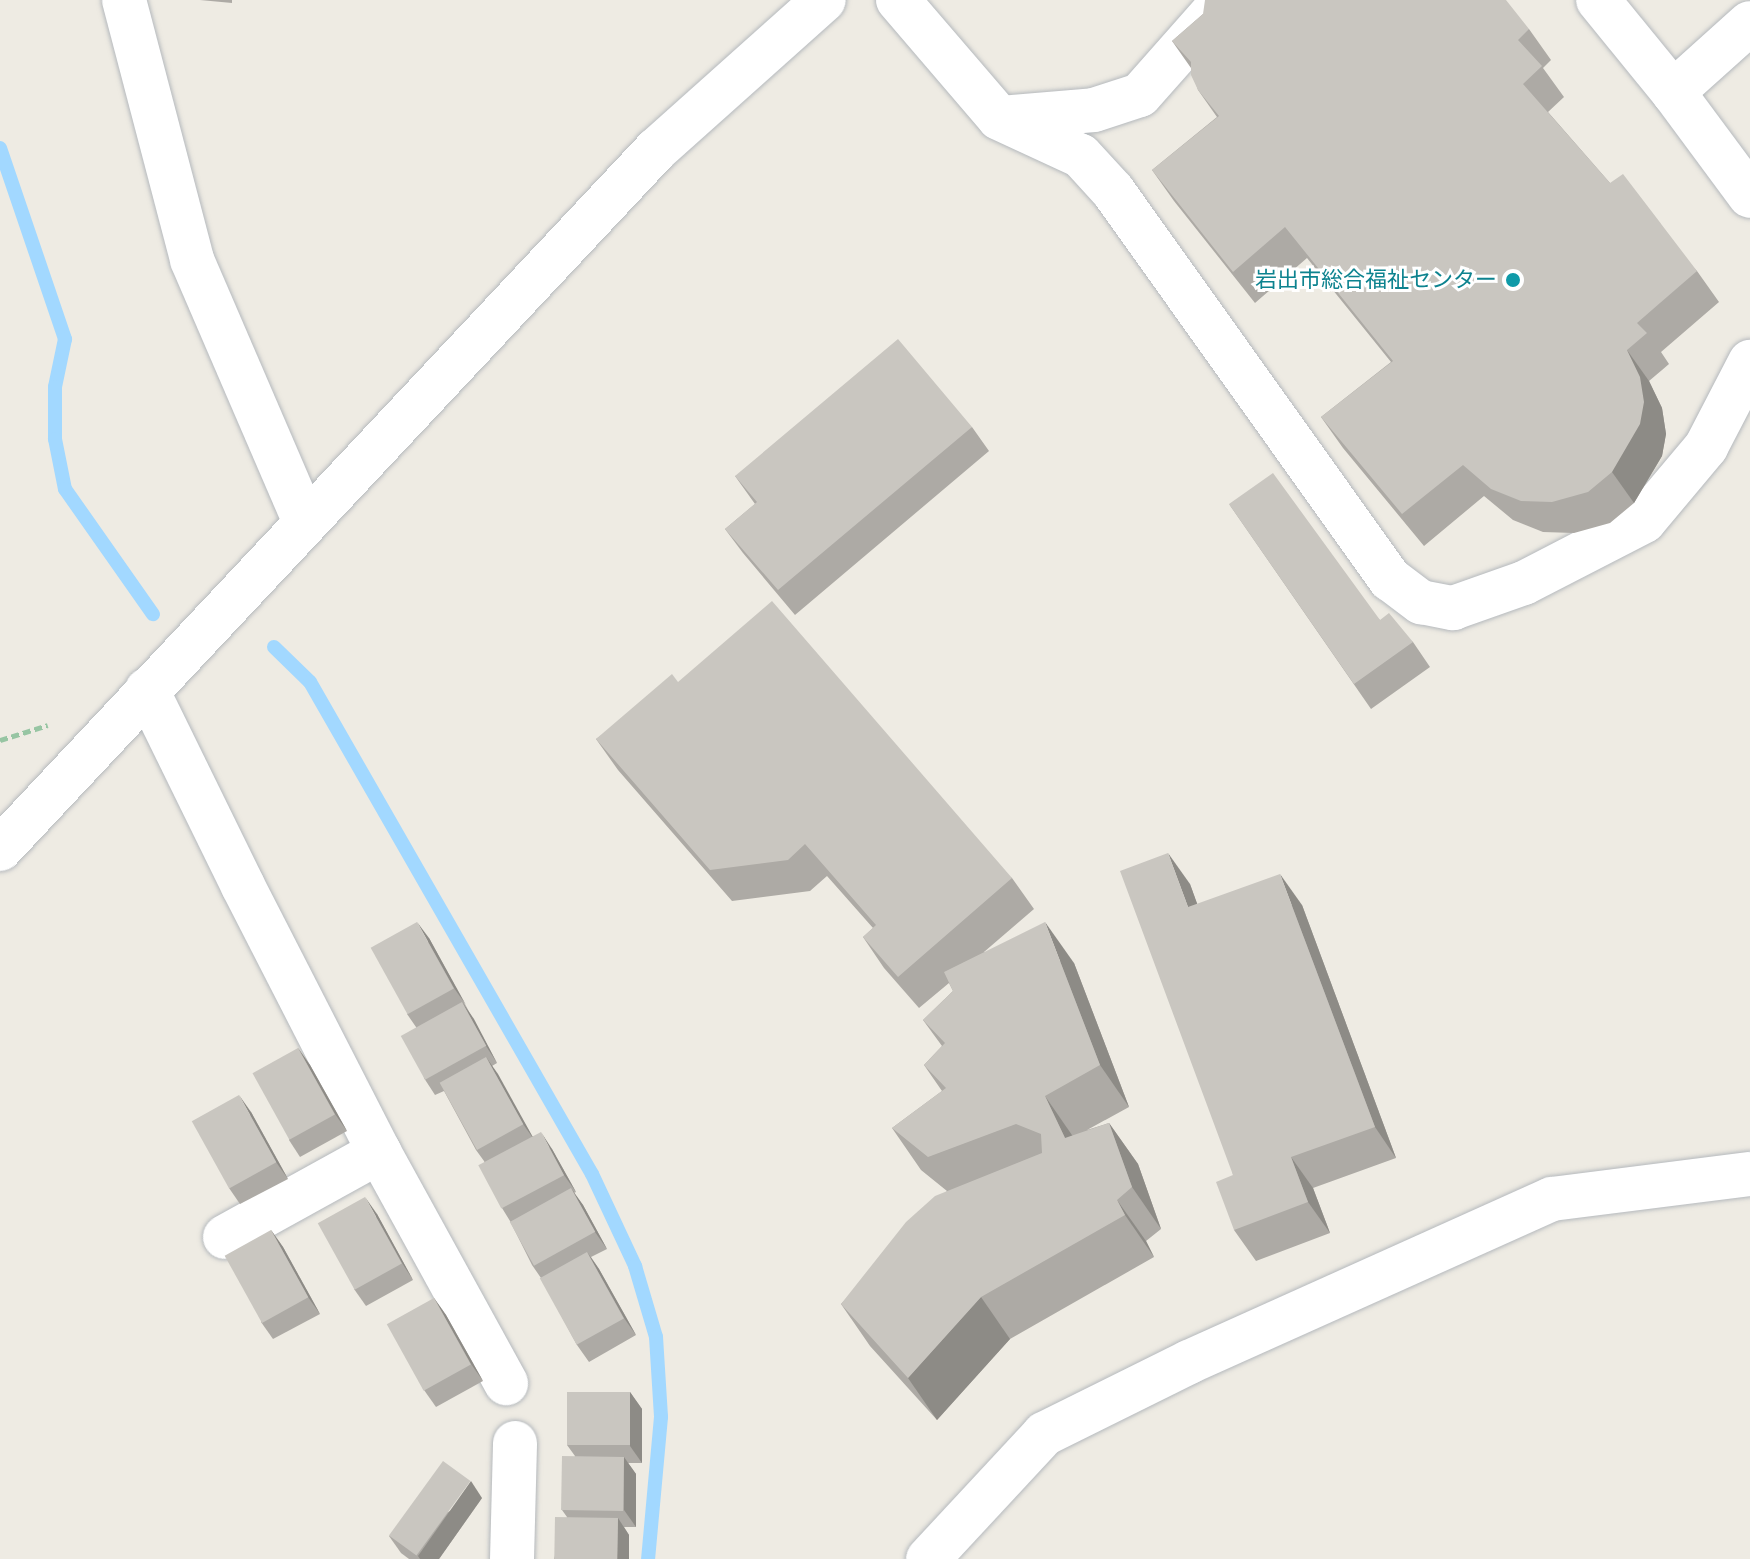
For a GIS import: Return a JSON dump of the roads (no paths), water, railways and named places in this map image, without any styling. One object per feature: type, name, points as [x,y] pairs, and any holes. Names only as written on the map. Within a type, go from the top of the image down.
[{"type":"street","points":[[124,0],[192,260],[305,523]]},
{"type":"street","points":[[0,849],[656,150],[824,0]]},
{"type":"street","points":[[898,0],[999,118],[1081,156],[1113,191],[1390,579],[1421,602],[1453,608],[1524,583],[1644,521],[1706,447],[1750,362]]},
{"type":"street","points":[[999,118],[1094,110],[1140,95],[1224,0]]},
{"type":"street","points":[[1598,0],[1673,92],[1750,196]]},
{"type":"street","points":[[1673,92],[1750,23]]},
{"type":"street","points":[[147,690],[379,1152],[506,1383]]},
{"type":"street","points":[[225,1237],[379,1152]]},
{"type":"street","points":[[928,1559],[1044,1434],[1189,1362],[1552,1199],[1750,1174]]},
{"type":"street","points":[[512,1559],[515,1443]]},
{"type":"waterway","points":[[0,148],[65,339],[55,387],[55,439],[65,489],[153,614]]},
{"type":"waterway","points":[[274,647],[310,682],[592,1174],[635,1266],[656,1337],[661,1417],[648,1559]]},
{"type":"place","name":"岩出市総合福祉センター","points":[[1513,280]]}]
